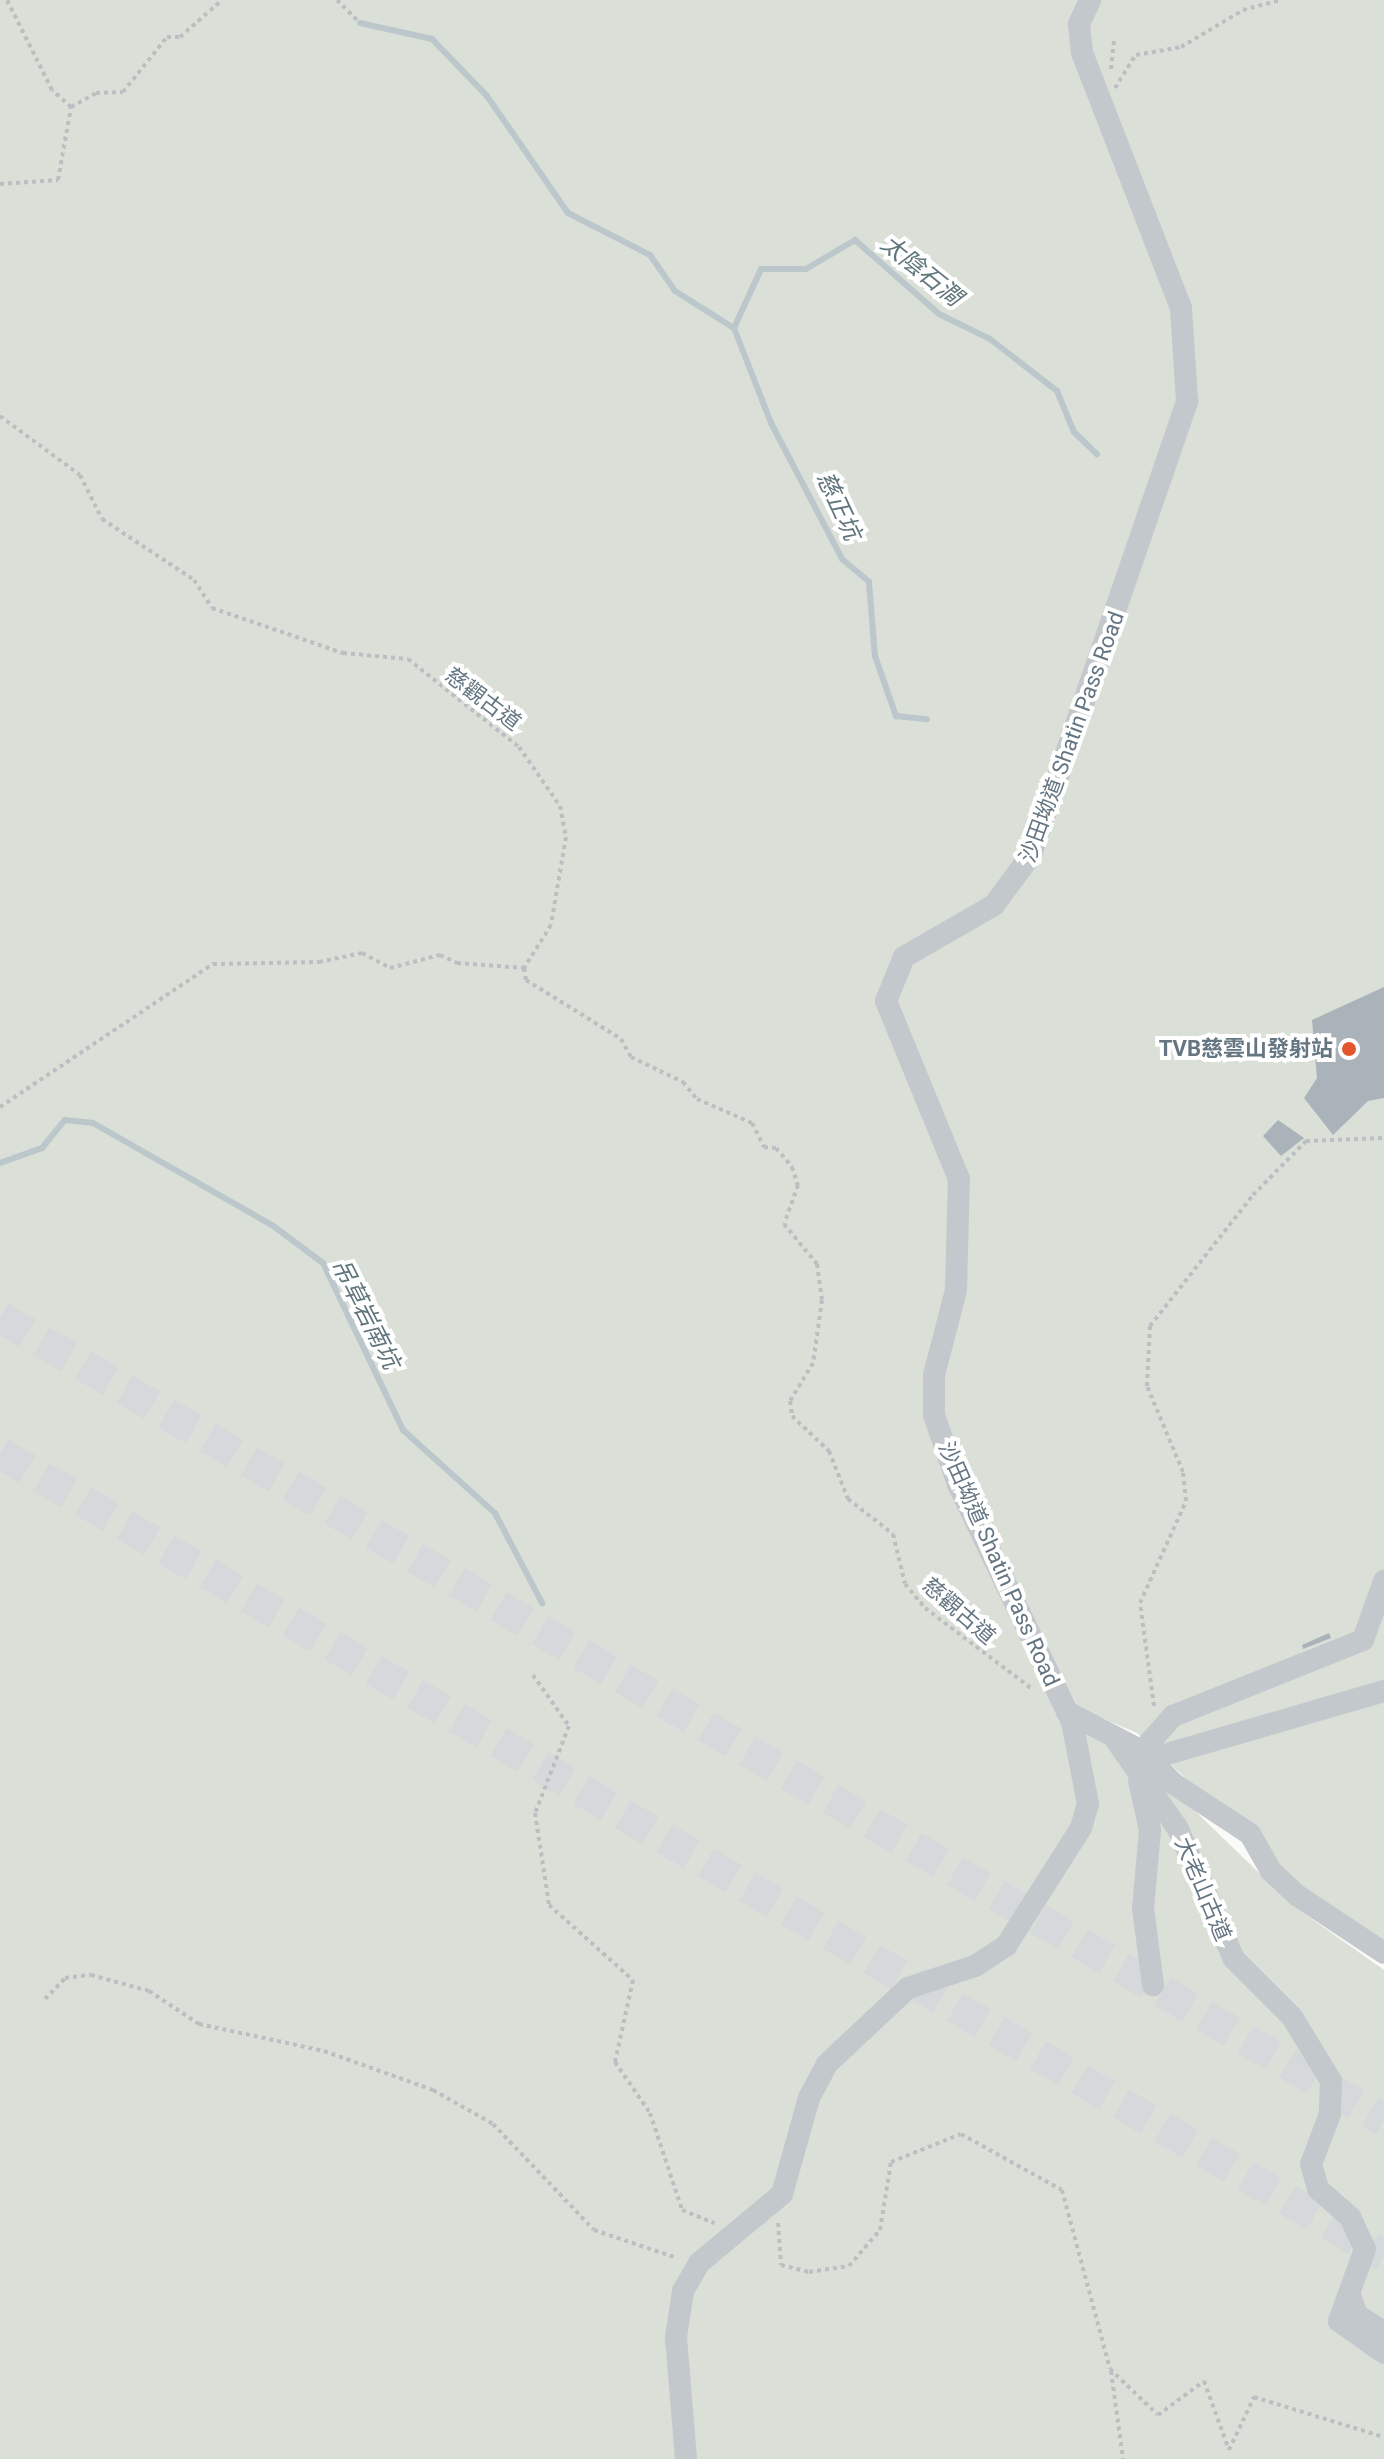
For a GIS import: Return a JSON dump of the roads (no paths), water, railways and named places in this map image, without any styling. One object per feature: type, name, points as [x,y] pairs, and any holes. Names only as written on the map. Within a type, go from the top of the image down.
[{"type":"street","name":"沙田坳道 Shatin Pass Road","points":[[686,2459],[676,2337],[683,2291],[699,2263],[777,2201],[827,2064],[908,1988],[975,1966],[1006,1946],[1081,1828],[1089,1788],[1067,1712],[958,1484],[934,1415],[934,1375],[956,1290],[959,1179],[886,1001],[904,957],[994,905],[1031,855],[1187,401],[1181,308],[1082,53],[1079,24],[1090,0]]},
{"type":"street","points":[[1153,1985],[1143,1908],[1150,1830],[1141,1758],[1157,1729],[1363,1640],[1384,1581]]},
{"type":"street","points":[[1141,1758],[1384,1691]]},
{"type":"street","points":[[1067,1712],[1113,1736],[1250,1834],[1271,1871],[1298,1896],[1384,1953]]},
{"type":"street","name":"大老山古道","points":[[1141,1758],[1178,1829],[1234,1959],[1292,2017],[1331,2081],[1330,2114],[1311,2164],[1318,2189],[1365,2240],[1341,2328],[1384,2353]]},
{"type":"street","points":[[1351,2298],[1357,2315],[1384,2332]]},
{"type":"waterway","name":"太陰石澗","points":[[360,23],[432,39],[487,96],[568,213],[650,255],[675,291],[734,328],[761,269],[806,269],[855,240],[939,314],[990,339],[1057,391],[1074,432],[1097,454]]},
{"type":"waterway","name":"慈正坑","points":[[734,328],[771,423],[842,559],[869,582],[875,656],[896,716],[927,719]]},
{"type":"waterway","name":"吊草岩南坑","points":[[0,1163],[42,1148],[65,1120],[93,1123],[272,1225],[323,1263],[403,1430],[495,1513],[542,1603]]},
{"type":"tunnel","points":[[0,1317],[1384,2120]]},
{"type":"tunnel","points":[[0,1453],[1384,2256]]},
{"type":"place","name":"TVB慈雲山發射站","points":[[1349,1049]]}]
